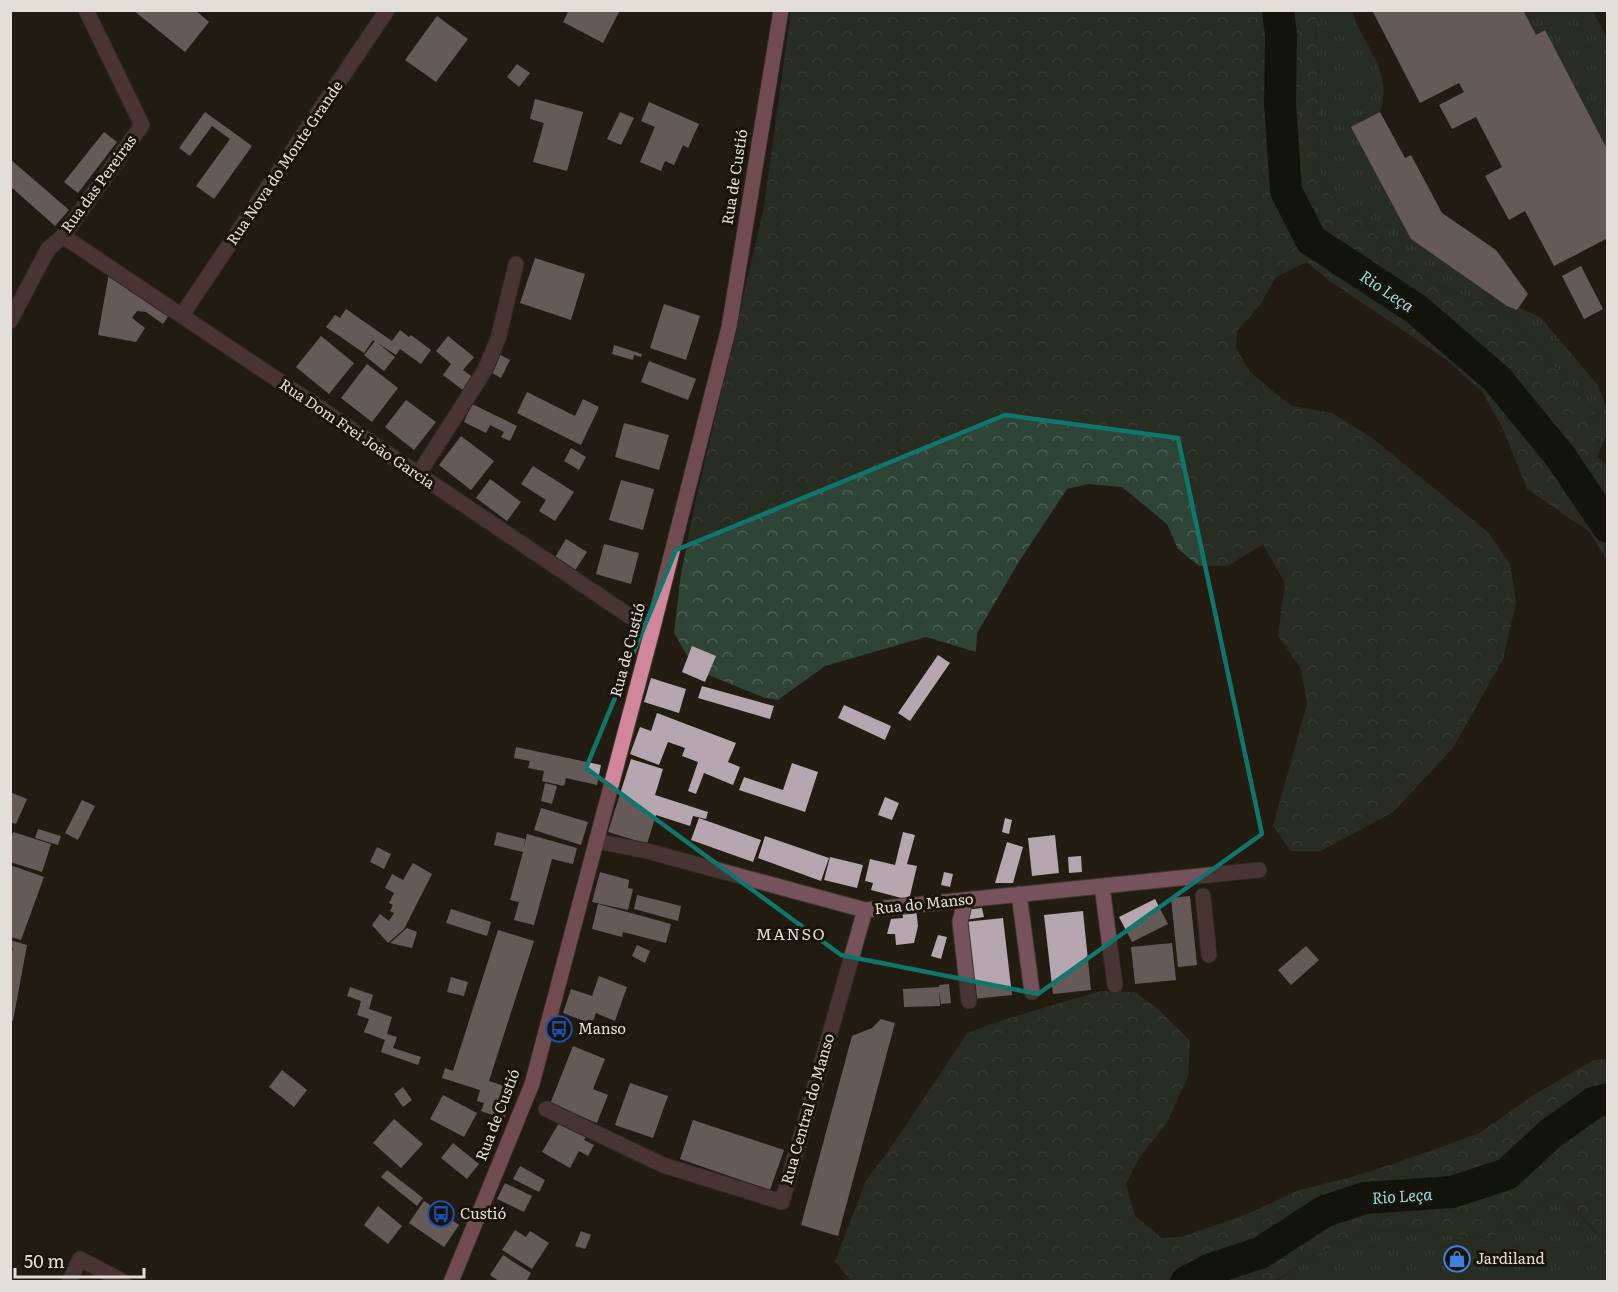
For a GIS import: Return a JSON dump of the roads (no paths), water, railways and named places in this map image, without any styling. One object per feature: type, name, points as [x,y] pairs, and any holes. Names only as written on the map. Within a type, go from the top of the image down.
[{"type":"main road","name":"Rua de Custió","points":[[451,1281],[532,1084],[652,631],[729,327],[781,10]]},
{"type":"street","name":"Rua das Pereiras","points":[[10,321],[48,249],[63,236],[142,125],[86,10]]},
{"type":"street","name":"Rua Nova do Monte Grande","points":[[182,315],[387,10]]},
{"type":"street","name":"Rua Dom Frei João Garcia","points":[[63,236],[652,631]]},
{"type":"street","points":[[418,475],[485,370],[498,339],[516,264]]},
{"type":"street","name":"Rua do Manso","points":[[596,841],[647,851],[865,910],[1102,886],[1201,885],[1259,870]]},
{"type":"street","points":[[1201,885],[1209,955]]},
{"type":"street","points":[[1102,886],[1115,985]]},
{"type":"street","points":[[1019,894],[1032,992]]},
{"type":"street","points":[[966,900],[960,922],[969,1001]]},
{"type":"street","name":"Rua Central do Manso","points":[[546,1109],[663,1165],[782,1202],[865,910]]},
{"type":"street","points":[[69,1281],[80,1259],[124,1281]]},
{"type":"waterway","name":"Rio Leça","points":[[1278,10],[1281,35],[1280,104],[1286,191],[1311,240],[1416,309],[1497,379],[1560,456],[1608,527]]},
{"type":"waterway","name":"Rio Leça","points":[[1186,1282],[1211,1269],[1260,1253],[1325,1211],[1365,1198],[1452,1192],[1507,1174],[1550,1134],[1595,1102],[1608,1099]]},
{"type":"place","name":"Manso","points":[[559,1029]]},
{"type":"place","name":"Custió","points":[[441,1214]]},
{"type":"place","name":"Jardiland","points":[[1457,1259]]},
{"type":"district","name":"MANSO","points":[[791,934]]}]
